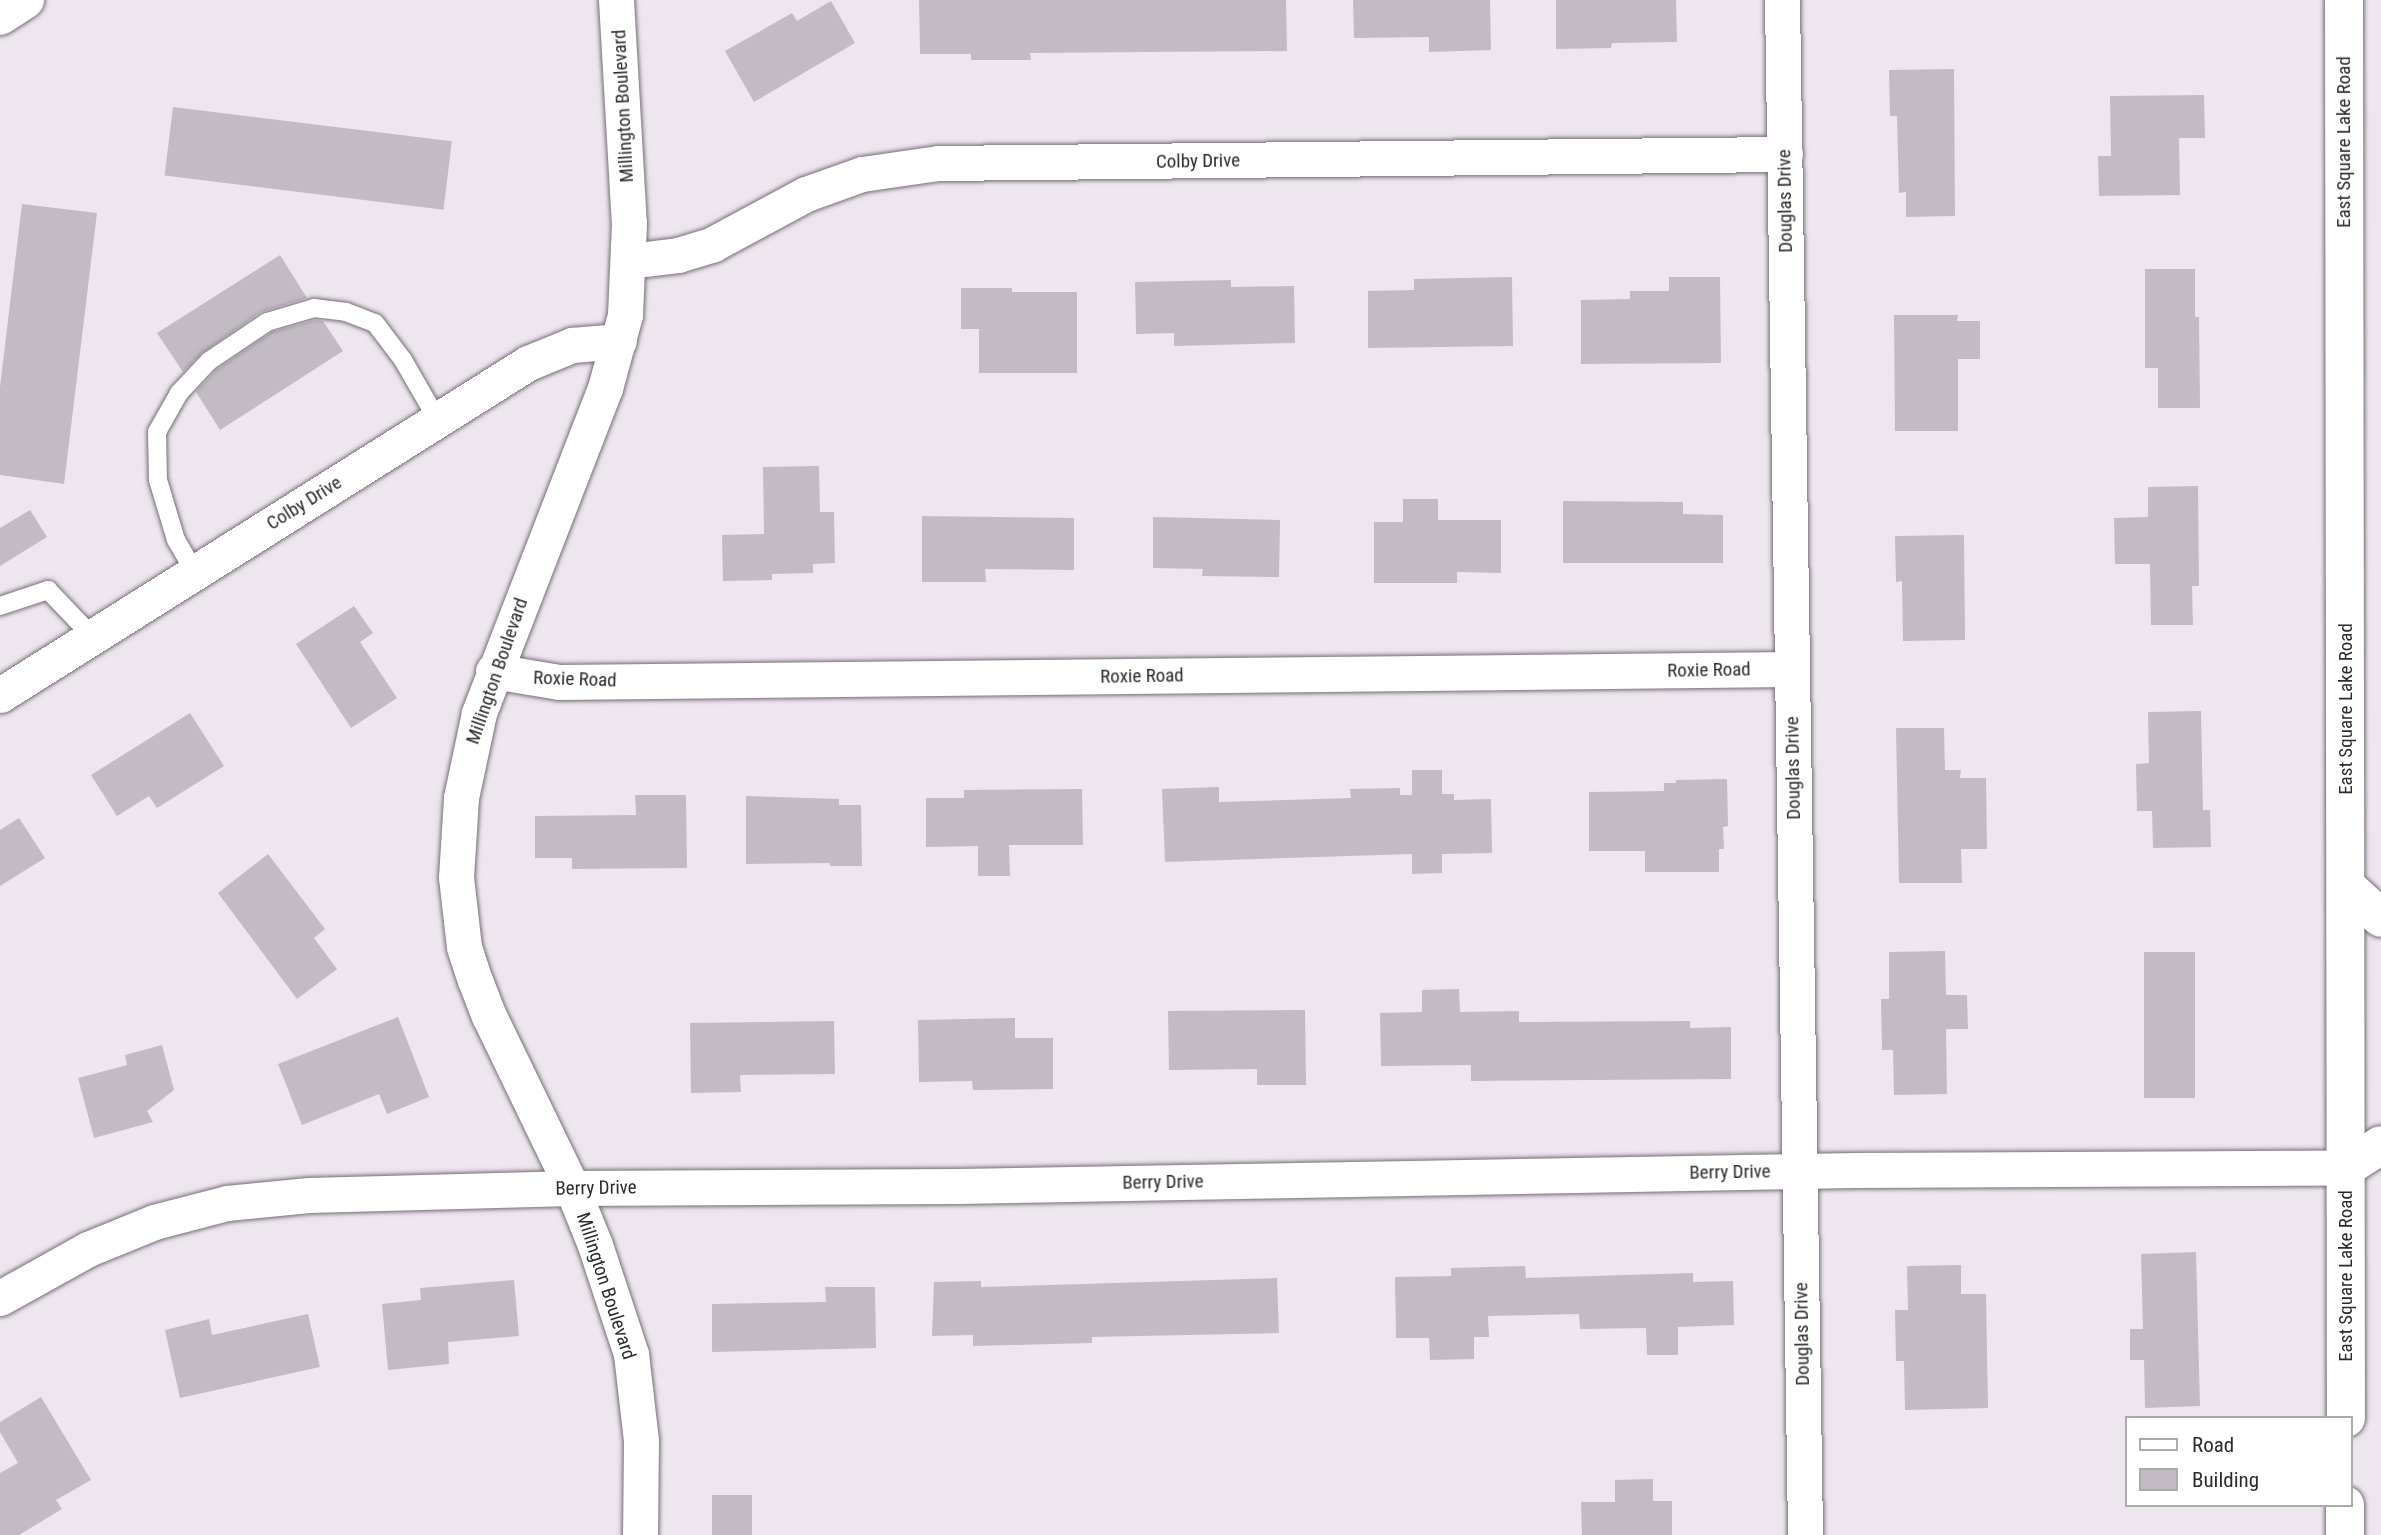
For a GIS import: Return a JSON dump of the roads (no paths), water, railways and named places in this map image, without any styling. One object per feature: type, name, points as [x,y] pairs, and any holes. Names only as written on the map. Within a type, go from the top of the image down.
[{"type":"main road","points":[[0,16],[25,0]]},
{"type":"main road","name":"East Square Lake Road","points":[[2344,0],[2346,1416]]},
{"type":"main road","points":[[2346,886],[2381,918]]},
{"type":"main road","points":[[2347,1167],[2381,1145]]},
{"type":"main road","points":[[2345,1507],[2345,1535]]},
{"type":"street","name":"Millington Boulevard","points":[[616,0],[629,261],[620,341],[605,388],[493,671],[479,713],[461,797],[457,908],[464,947],[489,1016],[572,1188],[595,1245],[631,1354],[641,1441],[640,1535]]},
{"type":"street","name":"Douglas Drive","points":[[1782,0],[1805,1535]]},
{"type":"street","name":"Colby Drive","points":[[629,261],[678,255],[713,244],[806,194],[862,174],[938,163],[1785,154]]},
{"type":"street","name":"Colby Drive","points":[[0,695],[437,419],[552,351],[572,345],[620,341]]},
{"type":"street","name":"Roxie Road","points":[[493,671],[559,682],[1792,669]]},
{"type":"street","name":"Berry Drive","points":[[0,1298],[117,1236],[189,1212],[227,1203],[309,1195],[572,1188],[972,1186],[1799,1171],[2347,1167]]},
{"type":"lane","points":[[194,571],[176,540],[158,480],[157,432],[179,393],[209,361],[267,322],[314,308],[346,312],[374,323],[403,360],[437,419]]},
{"type":"lane","points":[[0,606],[48,590],[92,636]]}]
